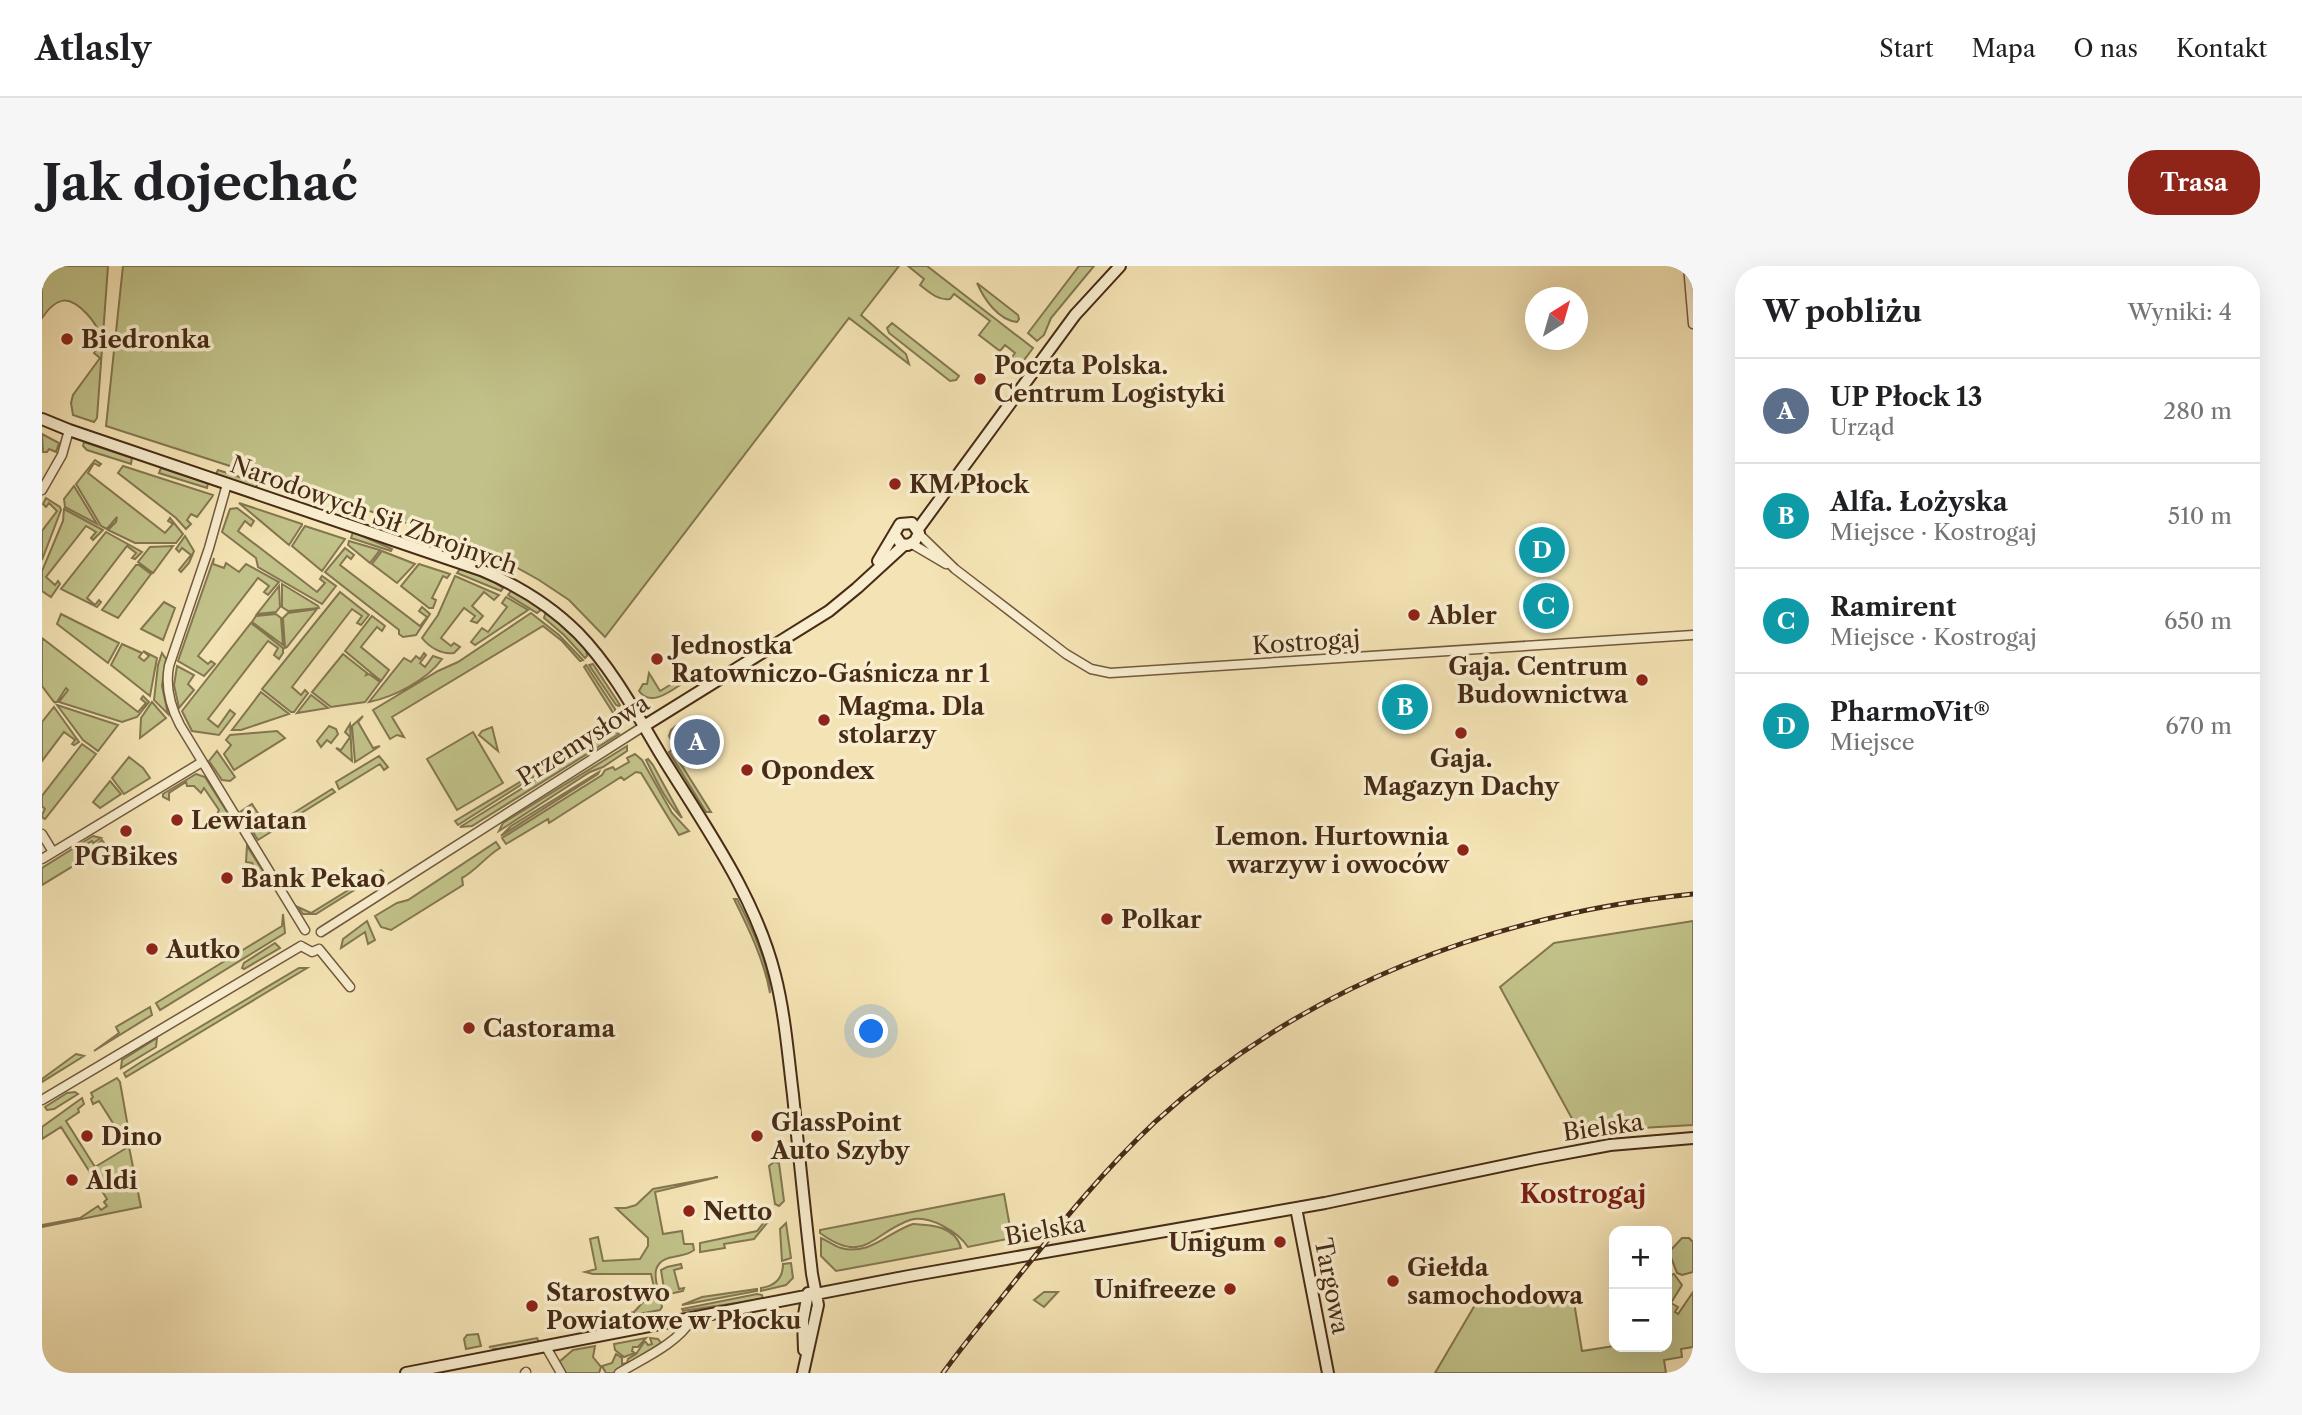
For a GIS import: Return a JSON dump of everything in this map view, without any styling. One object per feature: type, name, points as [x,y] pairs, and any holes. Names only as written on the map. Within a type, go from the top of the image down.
[{"type":"street","name":"Przemysłowa","points":[[321,932],[829,611],[913,538],[943,492],[1042,363],[1075,315],[1120,266]]},
{"type":"street","points":[[1688,266],[1693,324]]},
{"type":"street","name":"Narodowych Sił Zbrojnych","points":[[42,419],[458,561],[521,589],[560,616],[586,641],[644,726],[743,891],[769,954],[785,1028],[812,1274],[812,1296],[817,1318],[803,1368]]},
{"type":"street","points":[[42,490],[62,455],[69,430]]},
{"type":"street","points":[[227,484],[167,677],[171,705],[174,715],[202,762],[305,929]]},
{"type":"street","name":"Przemysłowa","points":[[864,581],[895,535],[897,526],[908,522],[943,492]]},
{"type":"street","points":[[895,535],[898,541],[913,538],[908,522]]},
{"type":"street","name":"Kostrogaj","points":[[913,538],[1074,661],[1091,669],[1110,673],[1693,635]]},
{"type":"street","points":[[42,859],[202,762]]},
{"type":"street","points":[[42,834],[54,852]]},
{"type":"street","points":[[301,946],[312,951],[319,948],[323,941],[321,932],[313,928],[305,929]]},
{"type":"street","points":[[301,946],[300,937],[305,929]]},
{"type":"street","points":[[42,1100],[301,946]]},
{"type":"street","points":[[319,948],[350,987]]},
{"type":"street","name":"Bielska","points":[[406,1373],[1037,1253],[1296,1208],[1572,1152],[1630,1143],[1693,1138]]},
{"type":"street","name":"Targowa","points":[[1296,1208],[1328,1373]]},
{"type":"street","points":[[620,1373],[672,1341],[685,1330],[692,1319]]},
{"type":"street","points":[[671,1323],[674,1334],[672,1341]]},
{"type":"street","points":[[546,1346],[561,1373]]},
{"type":"green space","points":[[42,266],[108,266],[97,418],[94,422],[73,415],[71,403],[73,395],[100,358],[94,353],[99,342],[99,332],[87,314],[69,301],[53,305],[42,318]]},
{"type":"green space","points":[[123,266],[899,266],[861,315],[906,354],[909,364],[849,318],[605,637],[569,600],[478,546],[106,426]]},
{"type":"green space","points":[[908,266],[927,266],[1033,348],[1016,371],[1007,364],[1015,353],[1005,345],[1000,351],[979,335],[990,321],[954,294],[950,299],[946,299],[930,293],[920,285],[924,279]]},
{"type":"green space","points":[[1079,266],[1094,266],[1051,318],[1044,335],[1037,341],[1028,333]]},
{"type":"green space","points":[[977,283],[1018,315],[1017,322],[998,313]]},
{"type":"green space","points":[[892,323],[959,376],[956,380],[950,381],[889,333],[887,328]]},
{"type":"green space","points":[[42,434],[59,443],[56,452],[49,449],[43,452]]},
{"type":"green space","points":[[84,442],[132,458],[131,464],[87,450],[83,446]]},
{"type":"green space","points":[[95,460],[101,464],[99,466],[94,463],[88,473],[165,533],[173,524],[168,521],[170,518],[183,534],[176,543],[135,543],[108,530],[117,517],[107,529],[101,526],[76,484]]},
{"type":"green space","points":[[123,466],[213,495],[197,517],[191,514],[187,520],[191,524],[186,529],[176,518],[118,473]]},
{"type":"green space","points":[[161,468],[208,483],[207,488],[159,473]]},
{"type":"green space","points":[[218,470],[258,483],[256,488],[216,474]]},
{"type":"green space","points":[[74,486],[97,524],[65,507],[64,499]]},
{"type":"green space","points":[[46,498],[61,510],[42,560],[42,531],[57,511],[49,503],[46,507],[43,504]]},
{"type":"green space","points":[[239,503],[302,524],[302,525],[289,545]]},
{"type":"green space","points":[[237,508],[254,521],[251,526],[245,521],[238,531],[317,592],[325,583],[320,579],[322,576],[336,586],[322,604],[258,567],[256,558],[222,532],[230,509]]},
{"type":"green space","points":[[64,509],[103,530],[93,540],[91,538],[96,532],[86,526],[46,577],[55,585],[58,581],[60,584],[51,597],[42,591],[42,571],[63,521]]},
{"type":"green space","points":[[305,526],[345,539],[322,571],[292,546]]},
{"type":"green space","points":[[106,532],[142,552],[135,559],[132,558],[136,553],[127,546],[87,598],[95,605],[99,600],[101,602],[97,607],[61,589]]},
{"type":"green space","points":[[353,532],[392,549],[391,551],[351,538]]},
{"type":"green space","points":[[185,536],[194,551],[181,572],[179,570],[191,555],[182,548],[179,552],[176,549]]},
{"type":"green space","points":[[349,541],[380,550],[370,563],[348,545]]},
{"type":"green space","points":[[173,546],[153,573],[138,562],[150,547]]},
{"type":"green space","points":[[345,548],[354,555],[351,559],[347,556],[340,565],[420,626],[427,617],[419,611],[422,607],[430,614],[416,635],[403,637],[399,630],[325,572]]},
{"type":"green space","points":[[453,548],[477,556],[489,563],[451,553]]},
{"type":"green space","points":[[382,551],[415,564],[397,583],[372,564]]},
{"type":"green space","points":[[214,558],[213,564],[224,568],[226,563],[239,572],[246,564],[279,582],[268,595],[264,592],[269,586],[258,578],[198,656],[208,664],[211,661],[215,664],[204,676],[178,661]]},
{"type":"green space","points":[[419,564],[450,574],[447,578],[443,576],[432,598],[436,600],[433,608],[429,608],[401,586]]},
{"type":"green space","points":[[136,565],[151,574],[118,618],[102,610]]},
{"type":"green space","points":[[461,568],[503,588],[501,591],[457,573]]},
{"type":"green space","points":[[455,576],[499,595],[494,600],[484,592],[472,606],[483,616],[477,623],[471,621],[475,616],[464,608],[441,638],[451,646],[454,643],[460,647],[454,653],[445,653],[436,650],[422,638],[438,615]]},
{"type":"green space","points":[[282,584],[319,608],[288,611],[282,607]]},
{"type":"green space","points":[[279,586],[280,607],[276,612],[257,614]]},
{"type":"green space","points":[[511,591],[542,609],[537,613],[508,595]]},
{"type":"green space","points":[[340,592],[369,615],[361,625],[357,623],[362,616],[352,609],[292,687],[301,695],[305,690],[308,693],[294,712],[291,712],[262,689]]},
{"type":"green space","points":[[506,597],[528,610],[475,645],[471,642],[482,628],[488,632],[507,607],[502,603]]},
{"type":"green space","points":[[164,602],[175,608],[163,640],[141,629]]},
{"type":"green space","points":[[317,609],[285,648],[283,618],[288,613]]},
{"type":"green space","points":[[546,612],[586,648],[585,658],[544,618]]},
{"type":"green space","points":[[531,613],[559,635],[583,660],[580,661],[562,641],[543,626],[392,717],[404,737],[397,735],[390,739],[373,710],[458,662]]},
{"type":"green space","points":[[61,614],[119,643],[108,663],[57,624]]},
{"type":"green space","points":[[276,614],[281,618],[283,645],[252,622],[256,616]]},
{"type":"green space","points":[[372,616],[385,626],[382,631],[377,627],[361,647],[389,670],[381,681],[345,651]]},
{"type":"green space","points":[[251,623],[283,648],[283,653],[279,659],[274,655],[278,648],[268,641],[208,719],[218,727],[230,710],[235,714],[219,735],[192,731],[182,711]]},
{"type":"green space","points":[[42,638],[138,712],[146,703],[141,699],[143,696],[149,702],[137,717],[122,722],[59,702],[68,690],[66,688],[57,702],[54,702],[42,686]]},
{"type":"green space","points":[[122,644],[142,653],[139,657],[144,661],[149,656],[143,651],[157,658],[150,696],[111,665]]},
{"type":"green space","points":[[162,653],[166,659],[162,686],[168,714],[154,700]]},
{"type":"green space","points":[[424,653],[426,655],[420,663],[425,667],[433,656],[442,659],[428,674],[409,687],[369,702],[404,658],[411,662],[416,656],[420,659]]},
{"type":"green space","points":[[343,654],[367,673],[366,675],[369,674],[380,682],[365,702],[331,707],[312,692]]},
{"type":"green space","points":[[593,664],[620,705],[619,706],[589,665]]},
{"type":"green space","points":[[586,665],[615,709],[615,716],[584,667]]},
{"type":"green space","points":[[177,666],[194,675],[188,684],[194,690],[179,708],[174,685]]},
{"type":"green space","points":[[649,673],[660,691],[685,676],[688,680],[657,698],[650,698],[639,691],[643,684],[647,684]]},
{"type":"green space","points":[[261,692],[289,714],[241,730],[232,730]]},
{"type":"green space","points":[[311,695],[328,708],[297,713]]},
{"type":"green space","points":[[152,702],[166,718],[140,738],[141,718]]},
{"type":"green space","points":[[57,705],[118,725],[98,751],[83,740]]},
{"type":"green space","points":[[54,707],[79,742],[72,744],[75,740],[64,732],[42,761],[42,722]]},
{"type":"green space","points":[[363,716],[358,722],[373,748],[380,746],[355,762],[352,726]]},
{"type":"green space","points":[[350,724],[352,761],[336,748],[341,750],[350,737],[345,732]]},
{"type":"green space","points":[[615,725],[458,825],[455,821]]},
{"type":"green space","points":[[329,726],[336,729],[338,734],[331,743],[327,740],[321,747],[317,741]]},
{"type":"green space","points":[[676,726],[683,735],[675,741],[688,762],[685,765],[669,736]]},
{"type":"green space","points":[[492,727],[498,751],[479,735]]},
{"type":"green space","points":[[277,731],[285,738],[234,770],[224,754],[231,745],[226,740],[230,735]]},
{"type":"green space","points":[[614,731],[619,734],[472,826],[460,827]]},
{"type":"green space","points":[[473,732],[503,783],[457,810],[427,759]]},
{"type":"green space","points":[[82,744],[96,754],[45,819],[43,818],[45,809],[42,806],[42,796]]},
{"type":"green space","points":[[627,746],[627,751],[603,767],[590,772],[499,831],[503,823]]},
{"type":"green space","points":[[672,750],[711,812],[706,812],[669,752]]},
{"type":"green space","points":[[217,751],[235,777],[230,781],[222,780],[209,761]]},
{"type":"green space","points":[[635,754],[642,760],[672,813],[689,831],[679,835],[641,773],[636,772],[624,780],[621,777],[549,823],[548,819],[506,844],[502,838],[602,775],[605,770],[613,767],[615,770],[629,762],[627,758]]},
{"type":"green space","points":[[379,756],[388,767],[384,770],[380,764],[339,789],[336,782]]},
{"type":"green space","points":[[129,757],[143,768],[150,778],[124,794],[112,778]]},
{"type":"green space","points":[[648,759],[682,818],[662,790],[646,760]]},
{"type":"green space","points":[[599,772],[598,774],[501,836],[511,826]]},
{"type":"green space","points":[[196,774],[205,777],[227,812],[227,816],[220,821],[216,816],[219,810],[204,788],[201,793],[194,786],[187,786],[186,782],[169,793],[169,800],[163,797],[163,794]]},
{"type":"green space","points":[[110,781],[121,794],[100,808],[93,802]]},
{"type":"green space","points":[[332,789],[335,792],[258,840],[240,812],[252,804],[268,829]]},
{"type":"green space","points":[[93,836],[101,838],[87,844],[90,850],[102,840],[106,846],[42,885],[42,868]]},
{"type":"green space","points":[[496,842],[500,848],[462,878],[463,885],[391,930],[381,927],[375,916],[408,900]]},
{"type":"green space","points":[[247,846],[268,879],[261,885],[258,884],[263,881],[252,863],[246,862]]},
{"type":"green space","points":[[381,870],[383,872],[316,914],[303,914],[298,907],[311,913]]},
{"type":"green space","points":[[734,899],[737,899],[748,920],[758,945],[767,970],[770,993],[760,957]]},
{"type":"green space","points":[[283,914],[285,933],[160,1010],[156,1003],[282,926]]},
{"type":"green space","points":[[367,921],[375,940],[368,944],[365,932],[341,948],[343,939]]},
{"type":"green space","points":[[1693,921],[1693,1125],[1624,1129],[1582,1137],[1500,987],[1554,943]]},
{"type":"green space","points":[[275,943],[280,948],[242,968],[244,963]]},
{"type":"green space","points":[[299,968],[307,968],[126,1077],[124,1073],[141,1062]]},
{"type":"green space","points":[[150,1007],[152,1015],[94,1051],[119,1033],[116,1027]]},
{"type":"green space","points":[[157,1038],[156,1047],[121,1068],[122,1060]]},
{"type":"green space","points":[[76,1054],[84,1056],[42,1082],[42,1079]]},
{"type":"green space","points":[[117,1078],[120,1082],[141,1207],[42,1227],[80,1218],[98,1206],[101,1210],[107,1206],[104,1202],[107,1199],[61,1127],[42,1139],[42,1127],[82,1098],[84,1104],[78,1109],[79,1112],[66,1121],[95,1167],[128,1147],[99,1101],[93,1104],[91,1099],[91,1093]]},
{"type":"green space","points":[[67,1093],[78,1094],[54,1109],[47,1110],[45,1107]]},
{"type":"green space","points":[[774,1162],[779,1163],[784,1201],[779,1206],[775,1204],[769,1166]]},
{"type":"green space","points":[[718,1177],[655,1192],[663,1234],[682,1231],[684,1244],[693,1244],[694,1250],[664,1260],[656,1269],[656,1283],[662,1307],[660,1310],[604,1322],[604,1318],[634,1312],[646,1299],[656,1296],[651,1274],[585,1272],[596,1269],[590,1239],[598,1237],[603,1261],[640,1259],[648,1246],[648,1238],[616,1208],[636,1205],[653,1189]]},
{"type":"green space","points":[[1004,1194],[1012,1238],[968,1247],[942,1226],[918,1219],[897,1226],[858,1247],[848,1247],[820,1233],[820,1230]]},
{"type":"green space","points":[[765,1221],[767,1223],[754,1239],[724,1244],[725,1248],[700,1252],[700,1243],[757,1231]]},
{"type":"green space","points":[[786,1223],[791,1258],[782,1261],[780,1229]]},
{"type":"green space","points":[[913,1224],[935,1226],[948,1231],[954,1235],[961,1248],[836,1271],[821,1256],[821,1238],[841,1248],[861,1249]]},
{"type":"green space","points":[[1682,1238],[1689,1238],[1693,1242],[1693,1272],[1682,1275],[1677,1273],[1672,1260],[1672,1249]]},
{"type":"green space","points":[[791,1263],[793,1278],[786,1285],[761,1291],[761,1288],[777,1281],[783,1264]]},
{"type":"green space","points":[[681,1264],[682,1268],[674,1270],[679,1289],[684,1288],[683,1291],[665,1295],[661,1270]]},
{"type":"green space","points":[[1672,1275],[1682,1285],[1672,1301],[1672,1289]]},
{"type":"green space","points":[[1572,1290],[1582,1351],[1609,1347],[1609,1352],[1672,1352],[1672,1304],[1678,1307],[1675,1312],[1678,1314],[1693,1292],[1693,1347],[1681,1349],[1682,1357],[1664,1360],[1666,1373],[1435,1373],[1475,1305]]},
{"type":"green space","points":[[757,1291],[682,1305],[702,1297]]},
{"type":"green space","points":[[1044,1292],[1058,1292],[1044,1307],[1034,1300]]},
{"type":"green space","points":[[762,1295],[763,1299],[683,1311],[682,1309]]},
{"type":"green space","points":[[478,1334],[481,1346],[466,1349],[464,1339],[467,1335]]},
{"type":"green space","points":[[537,1338],[539,1342],[499,1349],[489,1347]]},
{"type":"green space","points":[[646,1338],[638,1347],[633,1347],[632,1351],[635,1353],[624,1357],[615,1350],[614,1344]]},
{"type":"green space","points":[[650,1338],[658,1339],[661,1343],[613,1373],[606,1373],[602,1366],[612,1363],[616,1354],[622,1358],[622,1364],[627,1363],[645,1341],[648,1345],[652,1344]]},
{"type":"green space","points":[[595,1346],[593,1357],[601,1367],[599,1373],[566,1373],[559,1362],[573,1350]]},
{"type":"railway","points":[[943,1373],[1051,1237],[1119,1158],[1155,1122],[1213,1074],[1274,1032],[1338,995],[1405,964],[1475,939],[1546,919],[1619,904],[1693,894]]},
{"type":"place","name":"Biedronka","points":[[67,339]]},
{"type":"place","name":"Poczta Polska. Centrum Logistyki","points":[[980,379]]},
{"type":"place","name":"KM Płock","points":[[895,484]]},
{"type":"place","name":"PharmoVit®","points":[[1542,550]]},
{"type":"place","name":"Ramirent","points":[[1546,606]]},
{"type":"place","name":"Abler","points":[[1414,615]]},
{"type":"place","name":"Jednostka Ratowniczo-Gaśnicza nr 1","points":[[657,659]]},
{"type":"place","name":"Gaja. Centrum Budownictwa","points":[[1642,680]]},
{"type":"place","name":"Alfa. Łożyska","points":[[1405,707]]},
{"type":"place","name":"Magma. Dla stolarzy","points":[[824,720]]},
{"type":"place","name":"Gaja. Magazyn Dachy","points":[[1461,733]]},
{"type":"place","name":"UP Płock 13","points":[[697,742]]},
{"type":"place","name":"Opondex","points":[[747,770]]},
{"type":"place","name":"Lewiatan","points":[[177,820]]},
{"type":"place","name":"PGBikes","points":[[126,831]]},
{"type":"place","name":"Lemon. Hurtownia warzyw i owoców","points":[[1463,850]]},
{"type":"place","name":"Bank Pekao","points":[[227,878]]},
{"type":"place","name":"Polkar","points":[[1107,919]]},
{"type":"place","name":"Autko","points":[[152,949]]},
{"type":"place","name":"Castorama","points":[[469,1028]]},
{"type":"place","name":"Dino","points":[[87,1136]]},
{"type":"place","name":"GlassPoint Auto Szyby","points":[[757,1136]]},
{"type":"place","name":"Aldi","points":[[72,1180]]},
{"type":"place","name":"Netto","points":[[689,1211]]},
{"type":"place","name":"Unigum","points":[[1280,1242]]},
{"type":"place","name":"Giełda samochodowa","points":[[1393,1281]]},
{"type":"place","name":"Unifreeze","points":[[1230,1289]]},
{"type":"place","name":"Starostwo Powiatowe w Płocku","points":[[532,1306]]},
{"type":"district","name":"Kostrogaj","points":[[1583,1194]]}]
